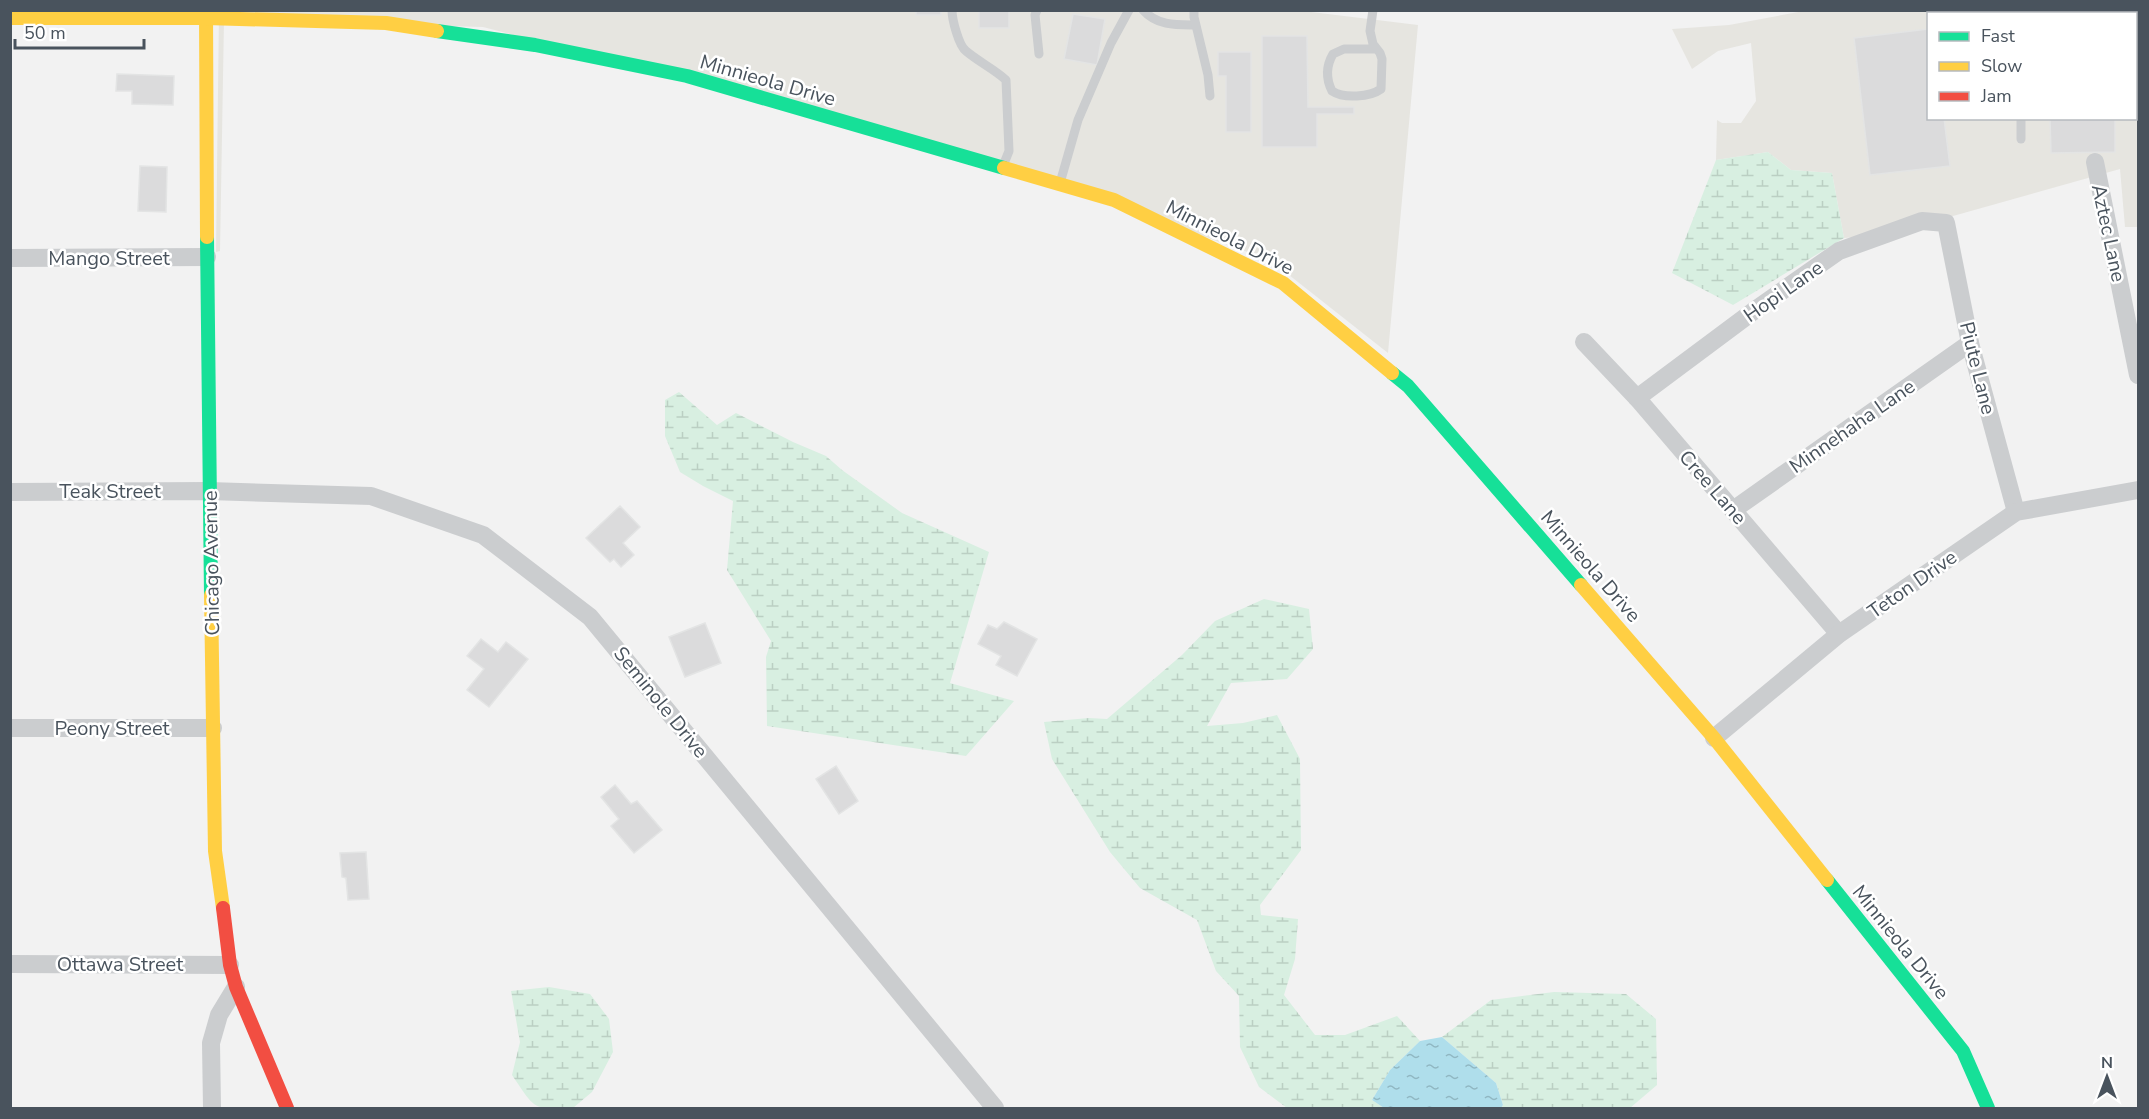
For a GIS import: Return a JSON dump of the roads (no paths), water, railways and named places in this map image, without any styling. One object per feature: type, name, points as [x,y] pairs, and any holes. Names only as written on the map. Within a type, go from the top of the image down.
[{"type":"street","name":"Minnieola Drive","points":[[10,18],[36,14],[206,14],[386,23],[535,45],[687,76],[1114,200],[1283,284],[1408,386],[1714,738],[1963,1051],[1988,1108]]},
{"type":"street","name":"Chicago Avenue","points":[[206,14],[209,491],[215,851],[230,965],[236,987],[287,1108]]},
{"type":"street","name":"Aztec Lane","points":[[2094,162],[2139,375]]},
{"type":"street","name":"Hopi Lane","points":[[1637,398],[1839,251],[1923,221],[1946,223]]},
{"type":"street","name":"Piute Lane","points":[[1946,223],[1971,343],[2016,512]]},
{"type":"street","name":"Mango Street","points":[[10,258],[207,257]]},
{"type":"street","name":"Cree Lane","points":[[1584,342],[1637,398],[1839,634]]},
{"type":"street","name":"Minnehaha Lane","points":[[1733,510],[1971,343]]},
{"type":"street","name":"Teton Drive","points":[[1714,738],[1839,634],[2016,512],[2139,490]]},
{"type":"street","name":"Teak Street","points":[[10,492],[209,491]]},
{"type":"street","name":"Seminole Drive","points":[[209,491],[371,496],[483,535],[590,617],[995,1108]]},
{"type":"street","name":"Peony Street","points":[[10,728],[213,728]]},
{"type":"street","name":"Ottawa Street","points":[[10,964],[230,965]]},
{"type":"street","points":[[212,1108],[211,1043],[219,1015],[236,987]]},
{"type":"lane","points":[[952,10],[952,18],[964,50],[993,68],[1006,80],[1009,151],[1002,168]]},
{"type":"lane","points":[[1037,10],[1035,15],[1039,54]]},
{"type":"lane","points":[[1060,184],[1082,111],[1111,43],[1129,10]]},
{"type":"lane","points":[[1143,10],[1166,25],[1196,25]]},
{"type":"lane","points":[[1194,10],[1208,75],[1210,96]]},
{"type":"lane","points":[[1373,10],[1370,31],[1373,44],[1376,49],[1382,59],[1381,89],[1376,93],[1351,96],[1340,96],[1332,91],[1327,75],[1328,64],[1333,54],[1344,49],[1376,49]]},
{"type":"lane","points":[[2138,46],[2139,101]]},
{"type":"lane","points":[[2021,120],[2021,139]]},
{"type":"water","points":[[1442,1037],[1496,1083],[1503,1105],[1501,1108],[1384,1108],[1372,1100],[1390,1070],[1420,1041]]}]
